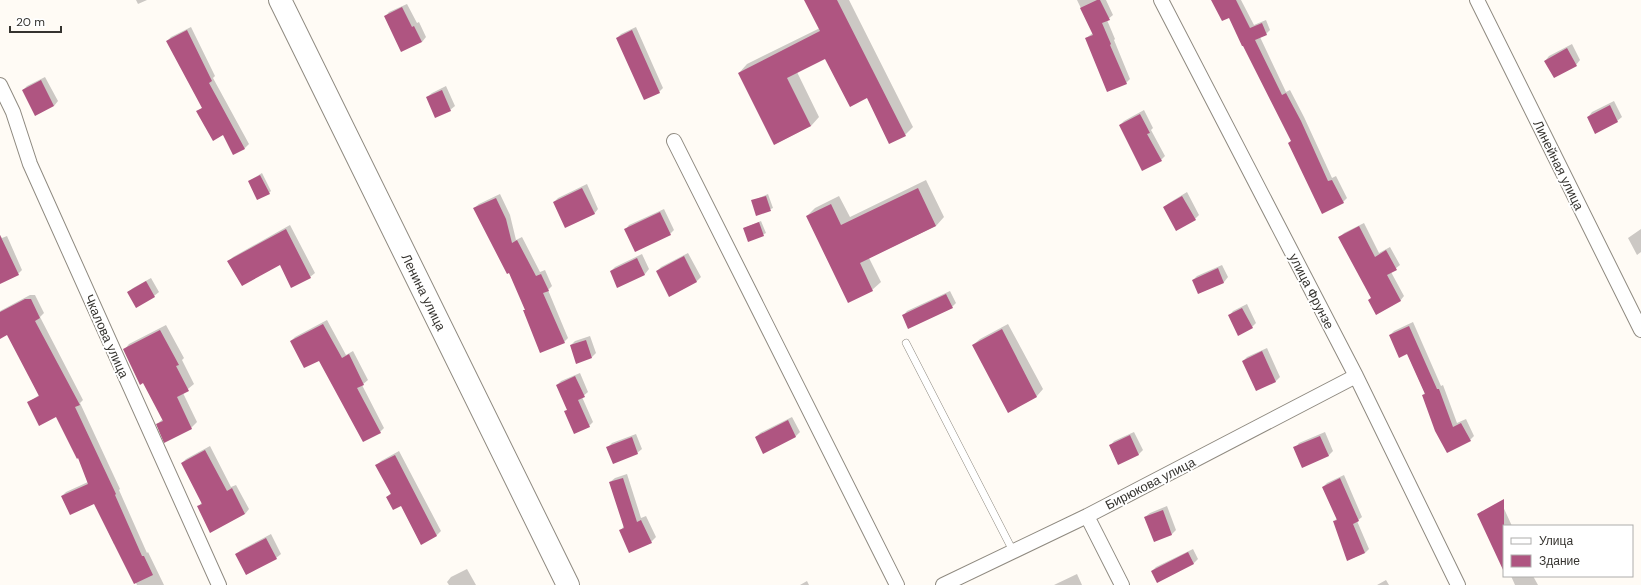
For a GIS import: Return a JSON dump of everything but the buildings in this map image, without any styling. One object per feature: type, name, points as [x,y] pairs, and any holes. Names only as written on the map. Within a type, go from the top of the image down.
[{"type":"main road","name":"Ленина улица","points":[[280,0],[568,585]]},
{"type":"street","name":"улица Фрунзе","points":[[1161,0],[1356,376],[1458,585]]},
{"type":"street","name":"Линейная улица","points":[[1477,0],[1641,330]]},
{"type":"street","name":"Чкалова улица","points":[[0,85],[14,112],[34,171],[219,585]]},
{"type":"street","points":[[674,141],[897,585]]},
{"type":"street","name":"Бирюкова улица","points":[[943,585],[1087,516],[1356,376]]},
{"type":"street","points":[[1087,516],[1122,585]]},
{"type":"lane","points":[[906,343],[1013,551]]}]
